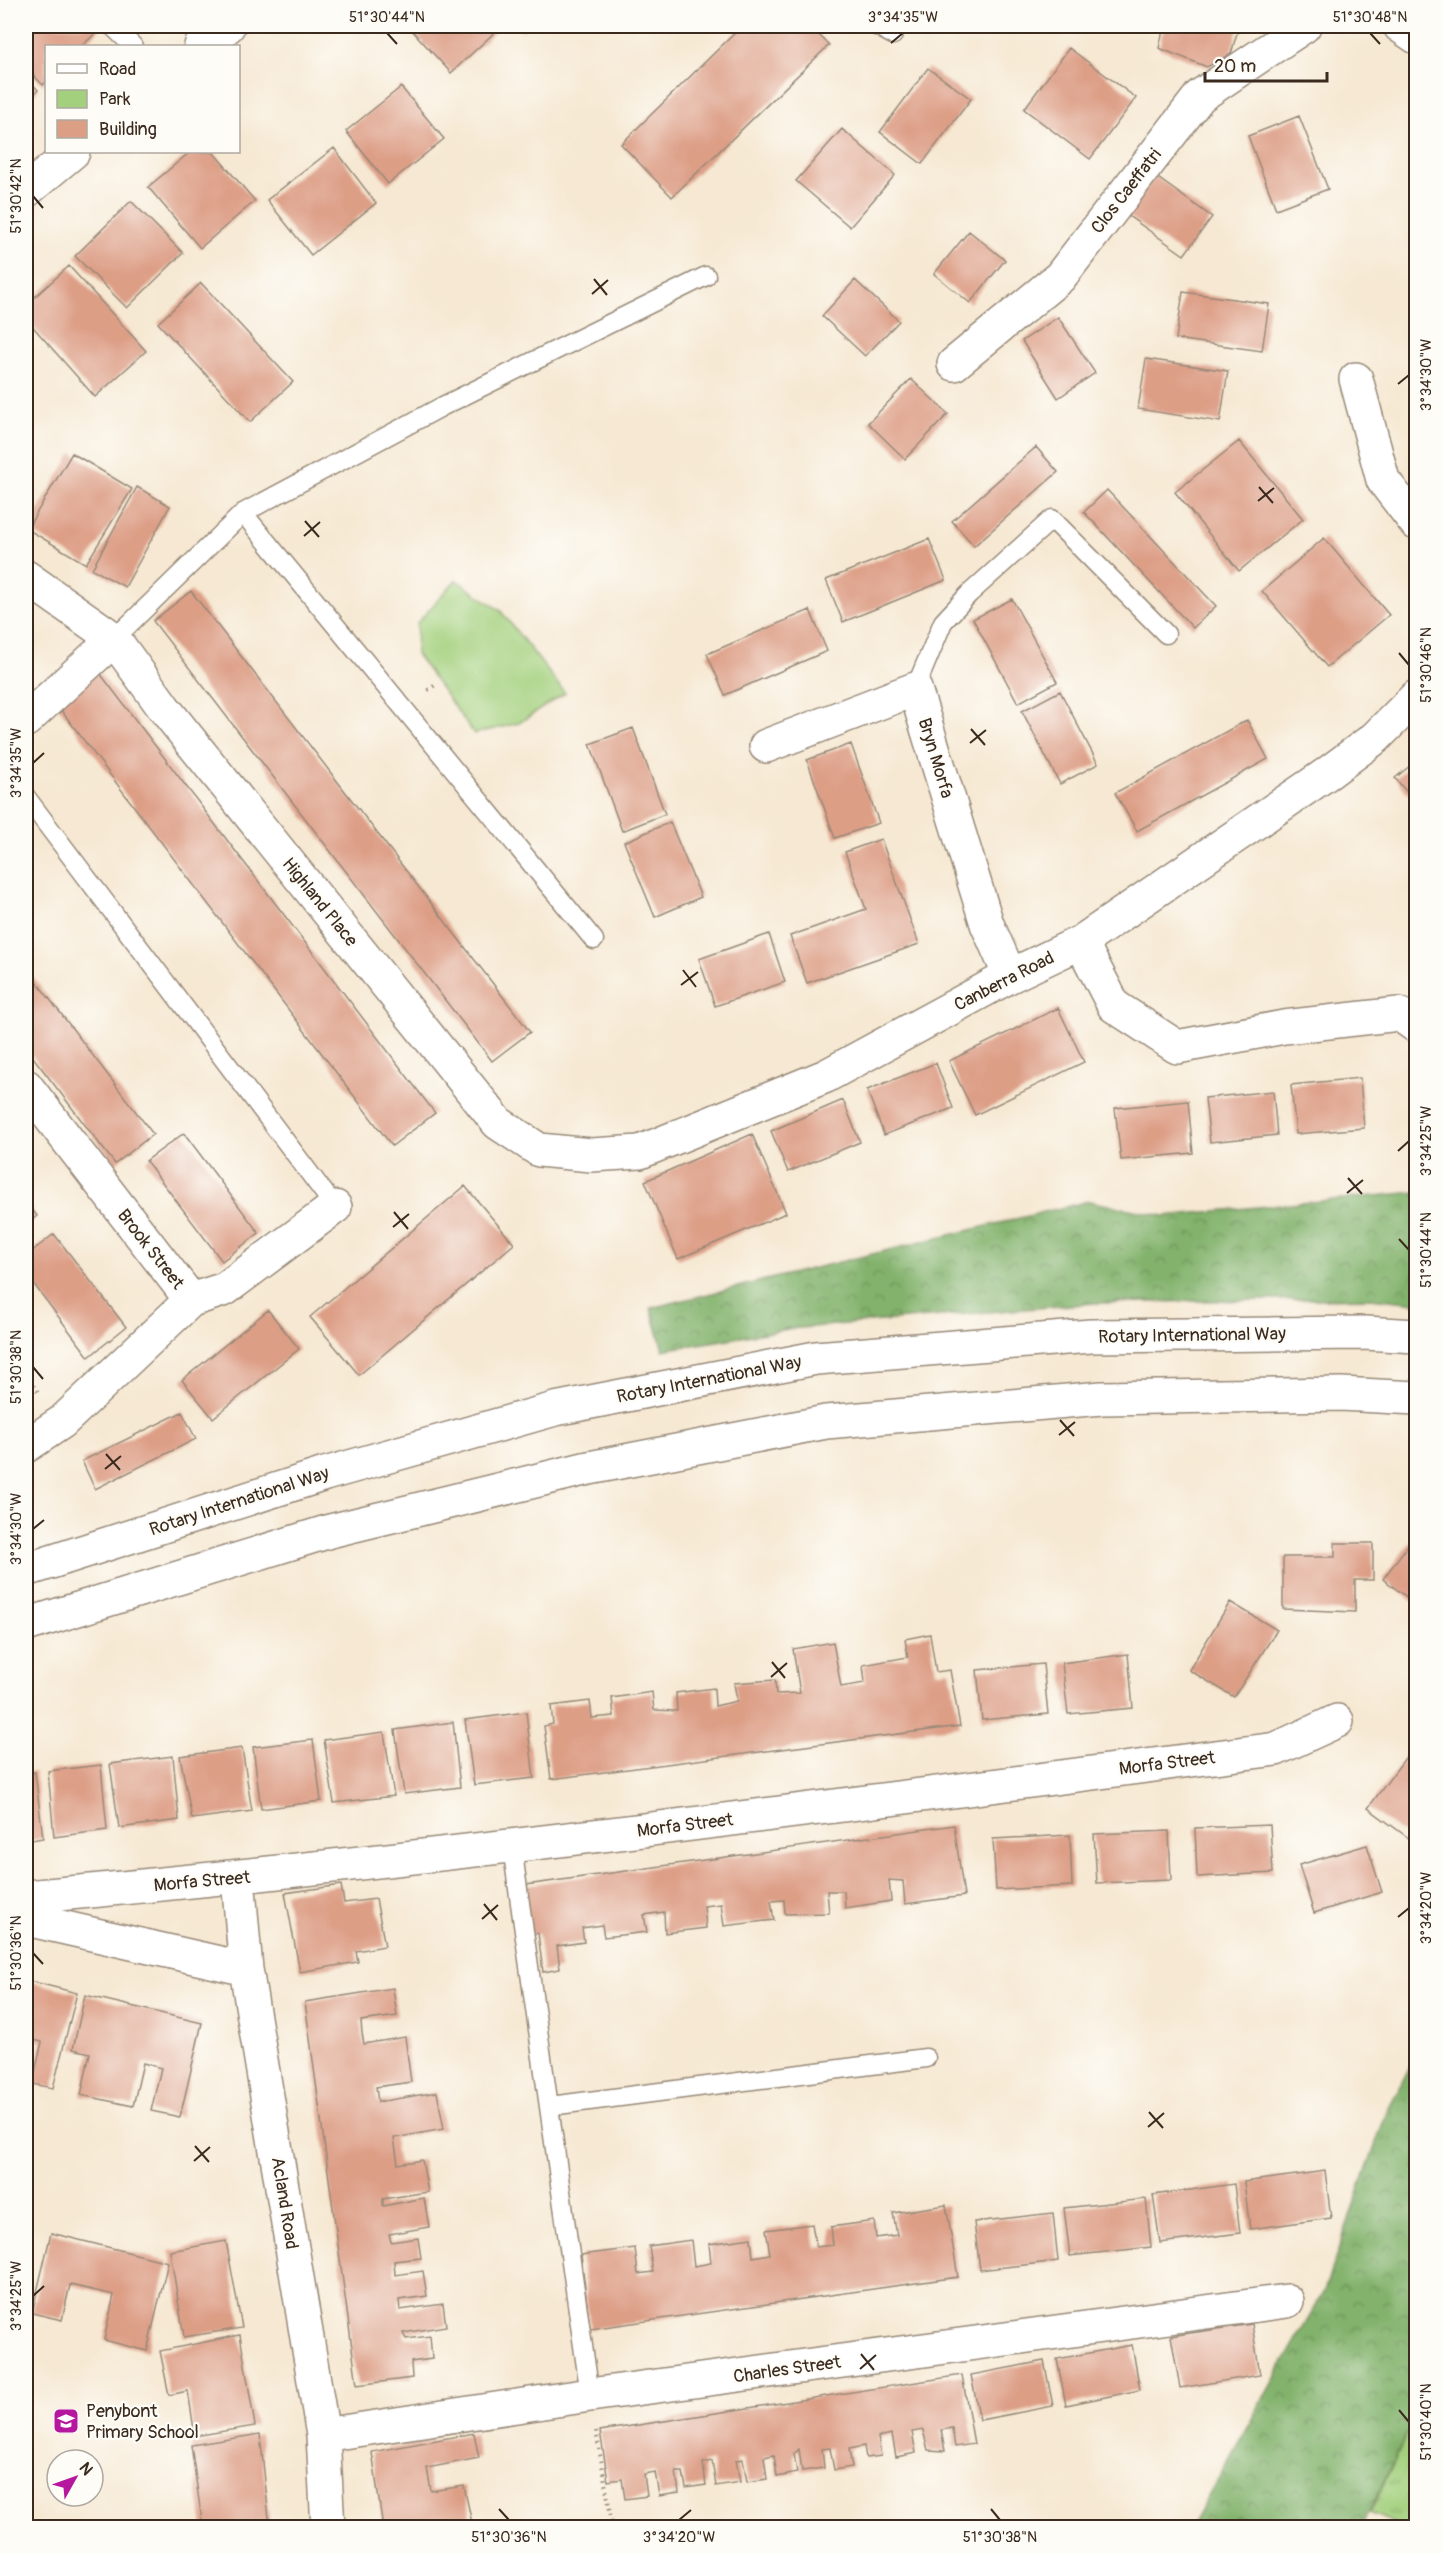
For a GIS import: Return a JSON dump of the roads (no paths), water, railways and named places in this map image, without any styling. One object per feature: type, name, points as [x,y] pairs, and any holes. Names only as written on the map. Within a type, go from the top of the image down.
[{"type":"street","points":[[202,45],[228,26]]},
{"type":"street","name":"Clos Caeffatri","points":[[954,364],[1060,277],[1200,96],[1304,26]]},
{"type":"street","points":[[1400,26],[1416,37]]},
{"type":"street","points":[[26,191],[72,153]]},
{"type":"street","points":[[1356,379],[1383,480],[1416,523]]},
{"type":"street","name":"Highland Place","points":[[26,577],[114,639],[171,717],[498,1124],[539,1150]]},
{"type":"street","points":[[26,720],[114,639]]},
{"type":"street","points":[[766,746],[915,689]]},
{"type":"street","name":"Bryn Morfa","points":[[915,689],[987,924],[1010,976]]},
{"type":"street","name":"Canberra Road","points":[[539,1150],[591,1155],[640,1152],[826,1076],[1010,976],[1081,942],[1337,766],[1375,738],[1416,697]]},
{"type":"street","points":[[1081,942],[1114,1006],[1177,1047],[1284,1027],[1399,1014],[1416,1026]]},
{"type":"street","name":"Brook Street","points":[[26,1086],[191,1300],[62,1422],[26,1446]]},
{"type":"street","points":[[191,1300],[225,1288],[335,1207]]},
{"type":"street","name":"Rotary International Way","points":[[26,1570],[325,1474],[555,1408],[816,1358],[1091,1336],[1365,1333],[1416,1336]]},
{"type":"street","points":[[26,1625],[330,1531],[584,1468],[826,1422],[1102,1398],[1341,1394],[1416,1398]]},
{"type":"street","name":"Morfa Street","points":[[26,1897],[238,1878],[512,1847],[1276,1749],[1336,1721]]},
{"type":"street","name":"Acland Road","points":[[238,1878],[246,1969],[323,2435],[328,2528]]},
{"type":"street","points":[[26,1919],[246,1969]]},
{"type":"street","name":"Charles Street","points":[[323,2435],[590,2395],[1287,2301]]},
{"type":"lane","points":[[112,26],[132,45]]},
{"type":"lane","points":[[877,26],[893,35]]},
{"type":"lane","points":[[114,639],[243,513],[443,406],[706,276]]},
{"type":"lane","points":[[243,513],[594,940]]},
{"type":"lane","points":[[915,689],[943,622],[969,594],[1052,519],[1166,634]]},
{"type":"lane","points":[[26,797],[335,1207]]},
{"type":"lane","points":[[512,1847],[590,2395]]},
{"type":"lane","points":[[550,2106],[926,2058]]},
{"type":"place","name":"Penybont Primary School","points":[[66,2421]]}]
